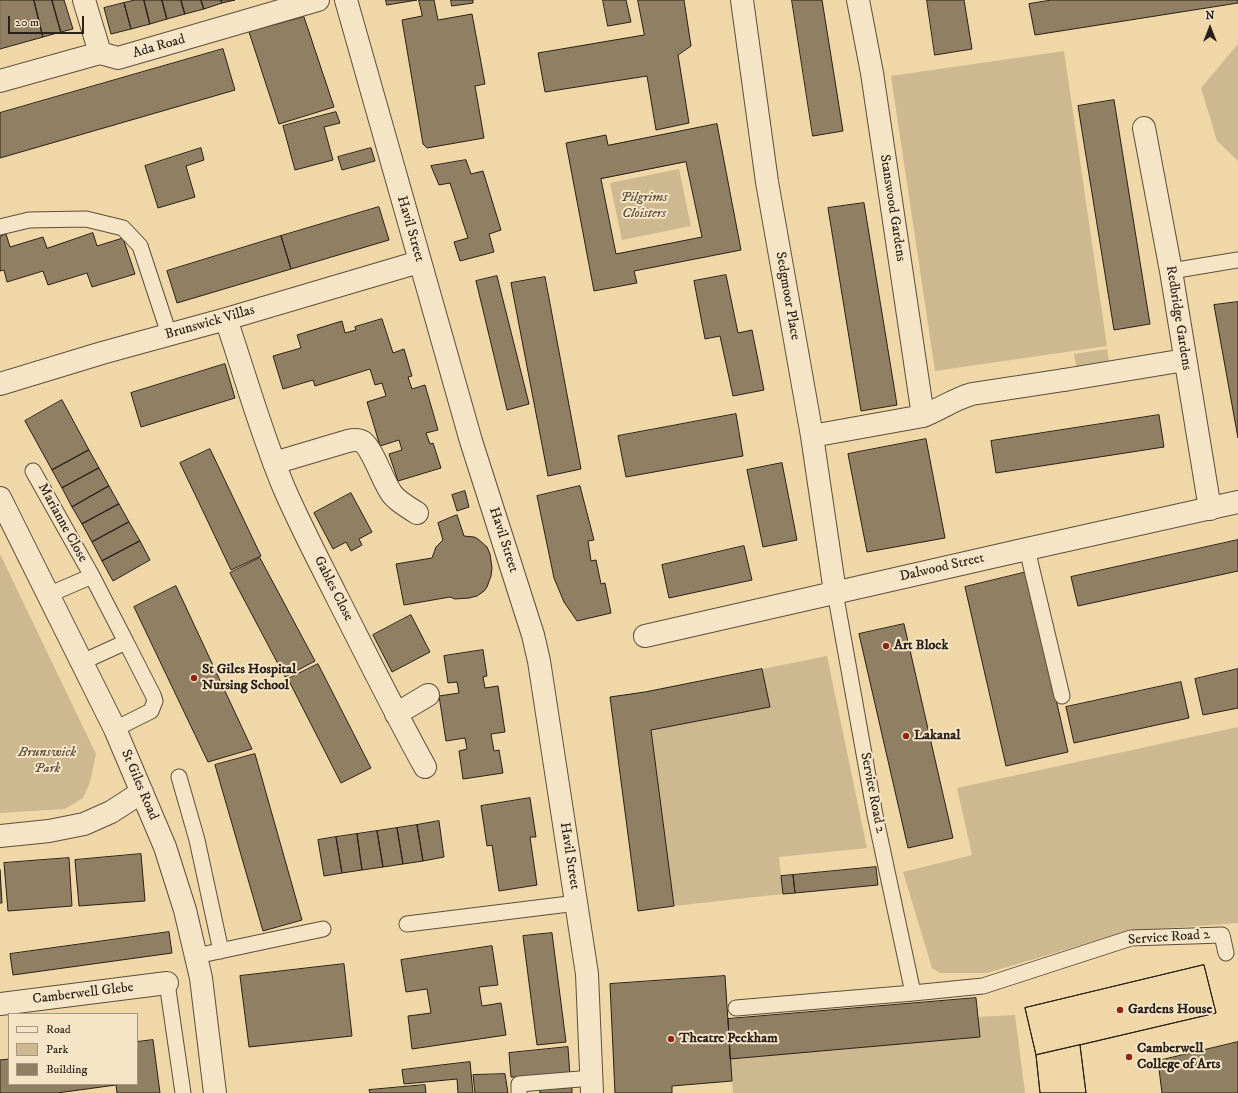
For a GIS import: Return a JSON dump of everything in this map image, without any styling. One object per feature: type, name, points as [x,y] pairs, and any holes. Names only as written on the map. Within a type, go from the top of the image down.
[{"type":"street","points":[[84,0],[100,53]]},
{"type":"street","name":"Ada Road","points":[[0,81],[100,53],[118,58],[318,0]]},
{"type":"street","name":"Havil Street","points":[[346,0],[419,262],[471,441],[535,641],[587,974],[592,1086]]},
{"type":"street","name":"Sedgmoor Place","points":[[742,0],[767,182],[812,436],[835,592]]},
{"type":"street","name":"Stanswood Gardens","points":[[858,0],[872,73],[923,416]]},
{"type":"street","name":"Redbridge Gardens","points":[[1144,128],[1171,271],[1210,509]]},
{"type":"street","name":"Brunswick Villas","points":[[0,384],[102,353],[226,319],[419,262]]},
{"type":"street","name":"Gables Close","points":[[226,319],[274,463],[298,520],[424,767]]},
{"type":"street","points":[[812,436],[923,416],[936,411],[958,398],[972,394],[1185,360]]},
{"type":"street","points":[[274,463],[348,441],[356,440],[362,442],[368,449],[391,493],[399,502],[417,512]]},
{"type":"street","name":"St Giles Road","points":[[0,498],[115,728],[165,847],[185,910],[201,978],[215,1093]]},
{"type":"street","name":"Dalwood Street","points":[[646,636],[1238,502]]},
{"type":"street","points":[[396,714],[428,695]]},
{"type":"street","points":[[0,836],[49,831],[84,824],[111,812],[142,792]]},
{"type":"street","name":"Camberwell Glebe","points":[[0,1004],[167,983]]},
{"type":"lane","points":[[0,228],[29,220],[86,219],[123,228],[140,246],[168,334]]},
{"type":"lane","points":[[1171,271],[1238,260]]},
{"type":"lane","name":"Marianne Close","points":[[33,471],[92,576],[155,701],[151,711],[115,728]]},
{"type":"lane","points":[[1027,549],[1062,696]]},
{"type":"lane","name":"Marianne Close","points":[[48,595],[92,576]]},
{"type":"lane","name":"Service Road 2","points":[[835,592],[875,815],[913,993]]},
{"type":"lane","points":[[82,662],[126,642]]},
{"type":"lane","points":[[179,777],[197,840],[221,950]]},
{"type":"lane","points":[[407,924],[577,903]]},
{"type":"lane","points":[[196,956],[323,929]]},
{"type":"lane","name":"Service Road 2","points":[[736,1008],[983,986],[1131,938],[1222,935],[1226,953]]},
{"type":"lane","points":[[167,983],[183,1093]]},
{"type":"lane","points":[[519,1093],[518,1084],[592,1086]]},
{"type":"green space","points":[[1238,44],[1238,161],[1217,141],[1201,88]]},
{"type":"green space","points":[[1064,51],[1107,346],[935,371],[891,76]]},
{"type":"green space","name":"Pilgrims Cloisters","points":[[679,169],[691,226],[622,240],[610,183]]},
{"type":"green space","points":[[1107,349],[1110,365],[1077,371],[1074,354]]},
{"type":"green space","name":"Brunswick Park","points":[[0,554],[96,754],[90,782],[83,798],[65,809],[0,813]]},
{"type":"green space","points":[[827,656],[867,848],[779,857],[783,894],[674,906],[651,730],[770,707],[762,669]]},
{"type":"green space","points":[[1238,727],[1238,923],[1128,931],[987,973],[940,973],[932,968],[903,872],[972,855],[957,788]]},
{"type":"green space","points":[[1015,1015],[1025,1093],[733,1093],[730,1059],[980,1037],[978,1017]]},
{"type":"building","points":[[0,0],[34,0],[43,37],[0,49]]},
{"type":"building","points":[[34,0],[52,0],[61,32],[43,37]]},
{"type":"building","points":[[52,0],[64,0],[73,29],[61,32]]},
{"type":"building","points":[[135,0],[144,0],[150,24],[131,29],[124,3]]},
{"type":"building","points":[[144,0],[162,0],[167,19],[150,24]]},
{"type":"building","points":[[162,0],[181,0],[185,14],[167,19]]},
{"type":"building","points":[[181,0],[201,0],[204,9],[185,14]]},
{"type":"building","points":[[201,0],[221,0],[222,3],[204,9]]},
{"type":"building","points":[[221,0],[235,0],[222,3]]},
{"type":"building","points":[[386,0],[417,0],[387,5]]},
{"type":"building","points":[[419,0],[434,0],[438,20],[472,14],[485,84],[475,86],[484,138],[427,148],[423,144],[402,20],[422,16]]},
{"type":"building","points":[[451,0],[473,0],[473,3],[452,6]]},
{"type":"building","points":[[603,0],[626,0],[631,22],[608,26]]},
{"type":"building","points":[[638,0],[684,0],[691,46],[678,55],[689,123],[656,130],[647,76],[545,92],[538,53],[644,35]]},
{"type":"building","points":[[792,0],[822,0],[843,131],[813,136]]},
{"type":"building","points":[[927,0],[964,0],[972,49],[935,55]]},
{"type":"building","points":[[1052,0],[1238,0],[1238,3],[1035,35],[1029,4]]},
{"type":"building","points":[[124,3],[131,29],[111,34],[104,8]]},
{"type":"building","points":[[304,17],[334,107],[279,124],[249,32]]},
{"type":"building","points":[[223,49],[235,90],[0,158],[0,113]]},
{"type":"building","points":[[1114,100],[1150,324],[1114,330],[1078,106]]},
{"type":"building","points":[[336,112],[340,123],[324,127],[333,160],[295,170],[283,126]]},
{"type":"building","points":[[717,124],[741,250],[634,271],[637,283],[594,291],[566,143],[606,135],[608,145]],"holes":[[[686,162],[702,237],[616,254],[601,179]]]},
{"type":"building","points":[[201,148],[204,160],[186,166],[195,197],[158,208],[145,166]]},
{"type":"building","points":[[371,148],[375,161],[342,170],[338,157]]},
{"type":"building","points":[[466,160],[471,174],[483,171],[501,230],[489,234],[494,252],[460,261],[454,242],[468,238],[450,183],[439,185],[431,166]]},
{"type":"building","points":[[864,203],[897,405],[861,411],[828,208]]},
{"type":"building","points":[[379,207],[389,240],[291,269],[281,236]]},
{"type":"building","points":[[93,233],[97,246],[123,238],[135,274],[92,287],[87,273],[48,285],[43,271],[7,282],[4,270],[0,271],[0,236],[6,234],[10,247],[43,237],[47,248]]},
{"type":"building","points":[[281,236],[291,269],[177,303],[167,271]]},
{"type":"building","points":[[726,275],[738,333],[752,330],[764,390],[733,396],[720,336],[705,339],[694,281]]},
{"type":"building","points":[[497,276],[529,404],[507,410],[476,281]]},
{"type":"building","points":[[545,277],[581,469],[548,476],[511,283]]},
{"type":"building","points":[[1238,302],[1238,438],[1214,305]]},
{"type":"building","points":[[382,319],[393,353],[404,349],[412,376],[408,377],[412,389],[425,385],[438,430],[426,433],[430,444],[433,443],[441,468],[398,481],[389,454],[402,450],[399,440],[380,446],[367,402],[386,396],[382,383],[375,385],[370,369],[315,386],[313,380],[283,389],[273,356],[301,348],[297,335],[342,321],[345,333],[356,330],[355,327]]},
{"type":"building","points":[[225,364],[235,398],[141,427],[131,393]]},
{"type":"building","points":[[62,400],[89,450],[52,470],[25,421]]},
{"type":"building","points":[[736,414],[743,456],[626,477],[618,436]]},
{"type":"building","points":[[1159,415],[1164,447],[996,473],[991,441]]},
{"type":"building","points":[[926,439],[945,538],[867,552],[848,454]]},
{"type":"building","points":[[210,449],[261,556],[231,570],[180,463]]},
{"type":"building","points":[[89,450],[99,468],[62,488],[52,470]]},
{"type":"building","points":[[782,463],[797,540],[763,547],[747,470]]},
{"type":"building","points":[[99,468],[109,486],[72,507],[62,488]]},
{"type":"building","points":[[109,486],[119,504],[82,524],[72,507]]},
{"type":"building","points":[[580,486],[594,540],[588,541],[591,561],[596,560],[601,584],[605,583],[611,613],[577,621],[564,602],[554,578],[537,496]]},
{"type":"building","points":[[465,491],[469,507],[457,511],[452,495]]},
{"type":"building","points":[[351,493],[372,532],[359,539],[362,545],[351,551],[346,542],[333,549],[314,513]]},
{"type":"building","points":[[119,504],[129,522],[92,542],[82,524]]},
{"type":"building","points":[[457,515],[464,536],[478,539],[487,547],[490,554],[492,568],[487,587],[477,596],[469,598],[455,599],[450,597],[404,605],[396,564],[432,558],[436,547],[443,540],[438,523]]},
{"type":"building","points":[[129,522],[140,541],[102,561],[92,542]]},
{"type":"building","points":[[1238,540],[1238,571],[1078,606],[1071,577]]},
{"type":"building","points":[[140,541],[150,560],[113,581],[102,561]]},
{"type":"building","points":[[744,546],[752,580],[669,598],[662,565]]},
{"type":"building","points":[[260,558],[315,661],[285,677],[230,573]]},
{"type":"building","points":[[1027,572],[1068,752],[1006,766],[965,587]]},
{"type":"building","name":"St Giles Hospital Nursing School","points":[[176,586],[252,749],[208,762],[134,607]]},
{"type":"building","points":[[411,615],[430,652],[392,672],[373,635]]},
{"type":"building","name":"Lakanal","points":[[904,624],[953,838],[908,848],[859,634]]},
{"type":"building","points":[[483,650],[487,676],[483,677],[485,688],[498,686],[505,732],[491,734],[494,751],[499,750],[503,773],[463,779],[459,751],[467,749],[465,738],[446,741],[439,696],[459,693],[457,682],[448,683],[444,656]]},
{"type":"building","points":[[318,664],[371,768],[341,783],[288,679]]},
{"type":"building","points":[[762,669],[770,707],[651,730],[674,906],[638,911],[610,697],[645,692]]},
{"type":"building","points":[[1238,669],[1238,708],[1203,715],[1195,679]]},
{"type":"building","points":[[1181,682],[1189,718],[1074,743],[1066,707]]},
{"type":"building","points":[[255,754],[302,920],[263,931],[215,765]]},
{"type":"building","points":[[530,798],[536,837],[530,837],[537,885],[499,891],[492,845],[487,846],[481,806]]},
{"type":"building","points":[[439,821],[444,857],[423,861],[417,825]]},
{"type":"building","points":[[417,825],[423,861],[403,864],[397,828]]},
{"type":"building","points":[[397,828],[403,864],[383,867],[377,831]]},
{"type":"building","points":[[377,831],[383,867],[362,870],[357,834]]},
{"type":"building","points":[[357,834],[362,870],[342,873],[336,837]]},
{"type":"building","points":[[336,837],[342,873],[324,876],[318,840]]},
{"type":"building","points":[[141,854],[145,901],[79,906],[75,860]]},
{"type":"building","points":[[69,858],[72,906],[8,911],[4,863]]},
{"type":"building","points":[[876,867],[878,885],[795,893],[793,875]]},
{"type":"building","points":[[0,870],[2,903],[0,903]]},
{"type":"building","points":[[793,875],[795,893],[783,894],[781,876]]},
{"type":"building","points":[[169,932],[172,953],[13,975],[10,954]]},
{"type":"building","points":[[552,933],[566,1042],[537,1045],[523,936]]},
{"type":"building","points":[[492,946],[498,985],[479,987],[482,1006],[501,1003],[506,1035],[412,1049],[408,1016],[431,1013],[427,989],[406,992],[401,960]]},
{"type":"building","points":[[344,964],[352,1036],[249,1047],[240,976]]},
{"type":"building","name":"Gardens House","points":[[1204,965],[1216,1013],[1080,1045],[1086,1093],[1040,1093],[1036,1055],[1025,1008]]},
{"type":"building","name":"Gardens House","points":[[1204,965],[1216,1013],[1036,1055],[1025,1008]]},
{"type":"building","name":"Theatre Peckham","points":[[725,976],[732,1081],[672,1086],[672,1093],[615,1093],[610,984]]},
{"type":"building","points":[[976,998],[980,1037],[730,1059],[728,1019]]},
{"type":"building","points":[[153,1040],[160,1093],[117,1093],[116,1085],[138,1085],[138,1042]]},
{"type":"building","points":[[1238,1042],[1238,1093],[1162,1093],[1158,1061]]},
{"type":"building","points":[[1080,1045],[1086,1093],[1040,1093],[1036,1055]]},
{"type":"building","points":[[568,1047],[570,1076],[511,1077],[509,1053]]},
{"type":"building","points":[[8,1059],[8,1085],[116,1085],[57,1093],[0,1093],[0,1060]]},
{"type":"building","points":[[470,1062],[473,1093],[458,1093],[457,1079],[404,1084],[402,1070]]},
{"type":"building","points":[[505,1074],[508,1093],[475,1093],[473,1075]]},
{"type":"building","points":[[572,1084],[572,1093],[540,1093],[539,1085]]},
{"type":"building","points":[[425,1085],[426,1093],[370,1093],[369,1090]]},
{"type":"place","name":"Art Block","points":[[886,646]]},
{"type":"place","name":"St Giles Hospital Nursing School","points":[[194,678]]},
{"type":"place","name":"Lakanal","points":[[906,736]]},
{"type":"place","name":"Gardens House","points":[[1120,1010]]},
{"type":"place","name":"Theatre Peckham","points":[[671,1039]]},
{"type":"place","name":"Camberwell College of Arts","points":[[1129,1057]]}]
